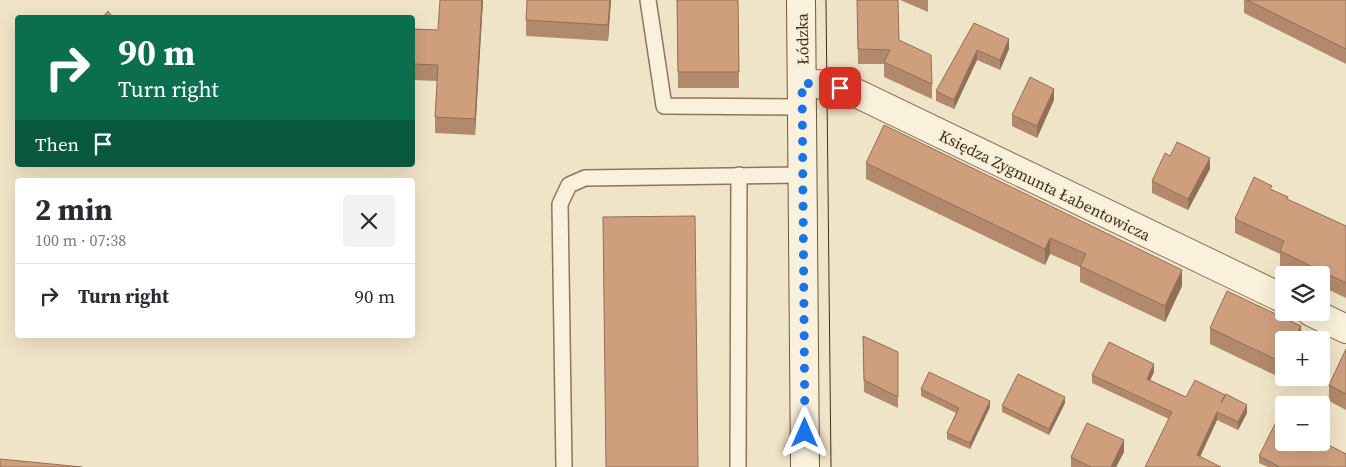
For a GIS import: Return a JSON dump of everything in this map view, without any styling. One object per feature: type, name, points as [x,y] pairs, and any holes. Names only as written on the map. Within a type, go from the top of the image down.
[{"type":"street","name":"Łódzka","points":[[801,0],[806,467]]},
{"type":"street","name":"Księdza Zygmunta Łabentowicza","points":[[802,95],[827,85],[854,92],[1275,295]]},
{"type":"street","points":[[1330,321],[1346,329]]},
{"type":"lane","points":[[648,0],[664,106],[802,95]]},
{"type":"lane","points":[[738,467],[739,175]]},
{"type":"lane","points":[[564,467],[560,204],[570,185],[585,178],[803,175]]},
{"type":"building","points":[[440,0],[482,0],[475,119],[435,117],[438,65],[415,64],[415,29],[438,30]]},
{"type":"building","points":[[527,0],[610,0],[608,25],[526,20]]},
{"type":"building","points":[[677,0],[738,0],[739,72],[678,72]]},
{"type":"building","points":[[857,0],[898,0],[899,40],[931,55],[932,84],[884,62],[890,50],[858,49]]},
{"type":"building","points":[[1247,0],[1346,0],[1346,49]]},
{"type":"building","points":[[974,23],[1009,39],[1000,60],[977,50],[954,100],[936,91]]},
{"type":"building","points":[[1030,77],[1054,89],[1037,126],[1012,115]]},
{"type":"building","points":[[884,125],[1182,270],[1165,306],[1080,266],[1086,254],[1050,238],[1045,249],[866,163]]},
{"type":"building","points":[[1177,142],[1210,158],[1188,199],[1152,181],[1165,153],[1170,156]]},
{"type":"building","points":[[1254,177],[1272,186],[1270,189],[1288,197],[1287,199],[1346,226],[1346,283],[1330,275],[1330,266],[1311,266],[1280,251],[1284,241],[1235,219]]},
{"type":"building","points":[[695,216],[698,467],[606,467],[603,217]]},
{"type":"building","points":[[1227,291],[1275,314],[1275,321],[1290,321],[1301,326],[1298,331],[1275,331],[1275,359],[1210,328]]},
{"type":"building","points":[[863,336],[898,352],[898,397],[864,380]]},
{"type":"building","points":[[1109,342],[1154,364],[1147,379],[1186,397],[1195,380],[1225,395],[1221,403],[1226,394],[1247,405],[1238,422],[1217,412],[1197,455],[1221,467],[1145,467],[1172,412],[1092,375]]},
{"type":"building","points":[[1346,349],[1346,394],[1330,386]]},
{"type":"building","points":[[929,372],[990,401],[970,443],[947,433],[959,408],[921,389]]},
{"type":"building","points":[[1018,374],[1065,397],[1049,429],[1002,406]]},
{"type":"building","points":[[1087,423],[1124,440],[1111,467],[1091,467],[1071,457]]},
{"type":"building","points":[[1275,424],[1275,451],[1330,451],[1330,446],[1346,454],[1346,467],[1280,467],[1259,456]]},
{"type":"building","points":[[0,459],[82,467],[0,467]]},
{"type":"tram line","points":[[826,0],[831,467]]},
{"type":"route","points":[[805,433],[802,83],[840,88]]}]
